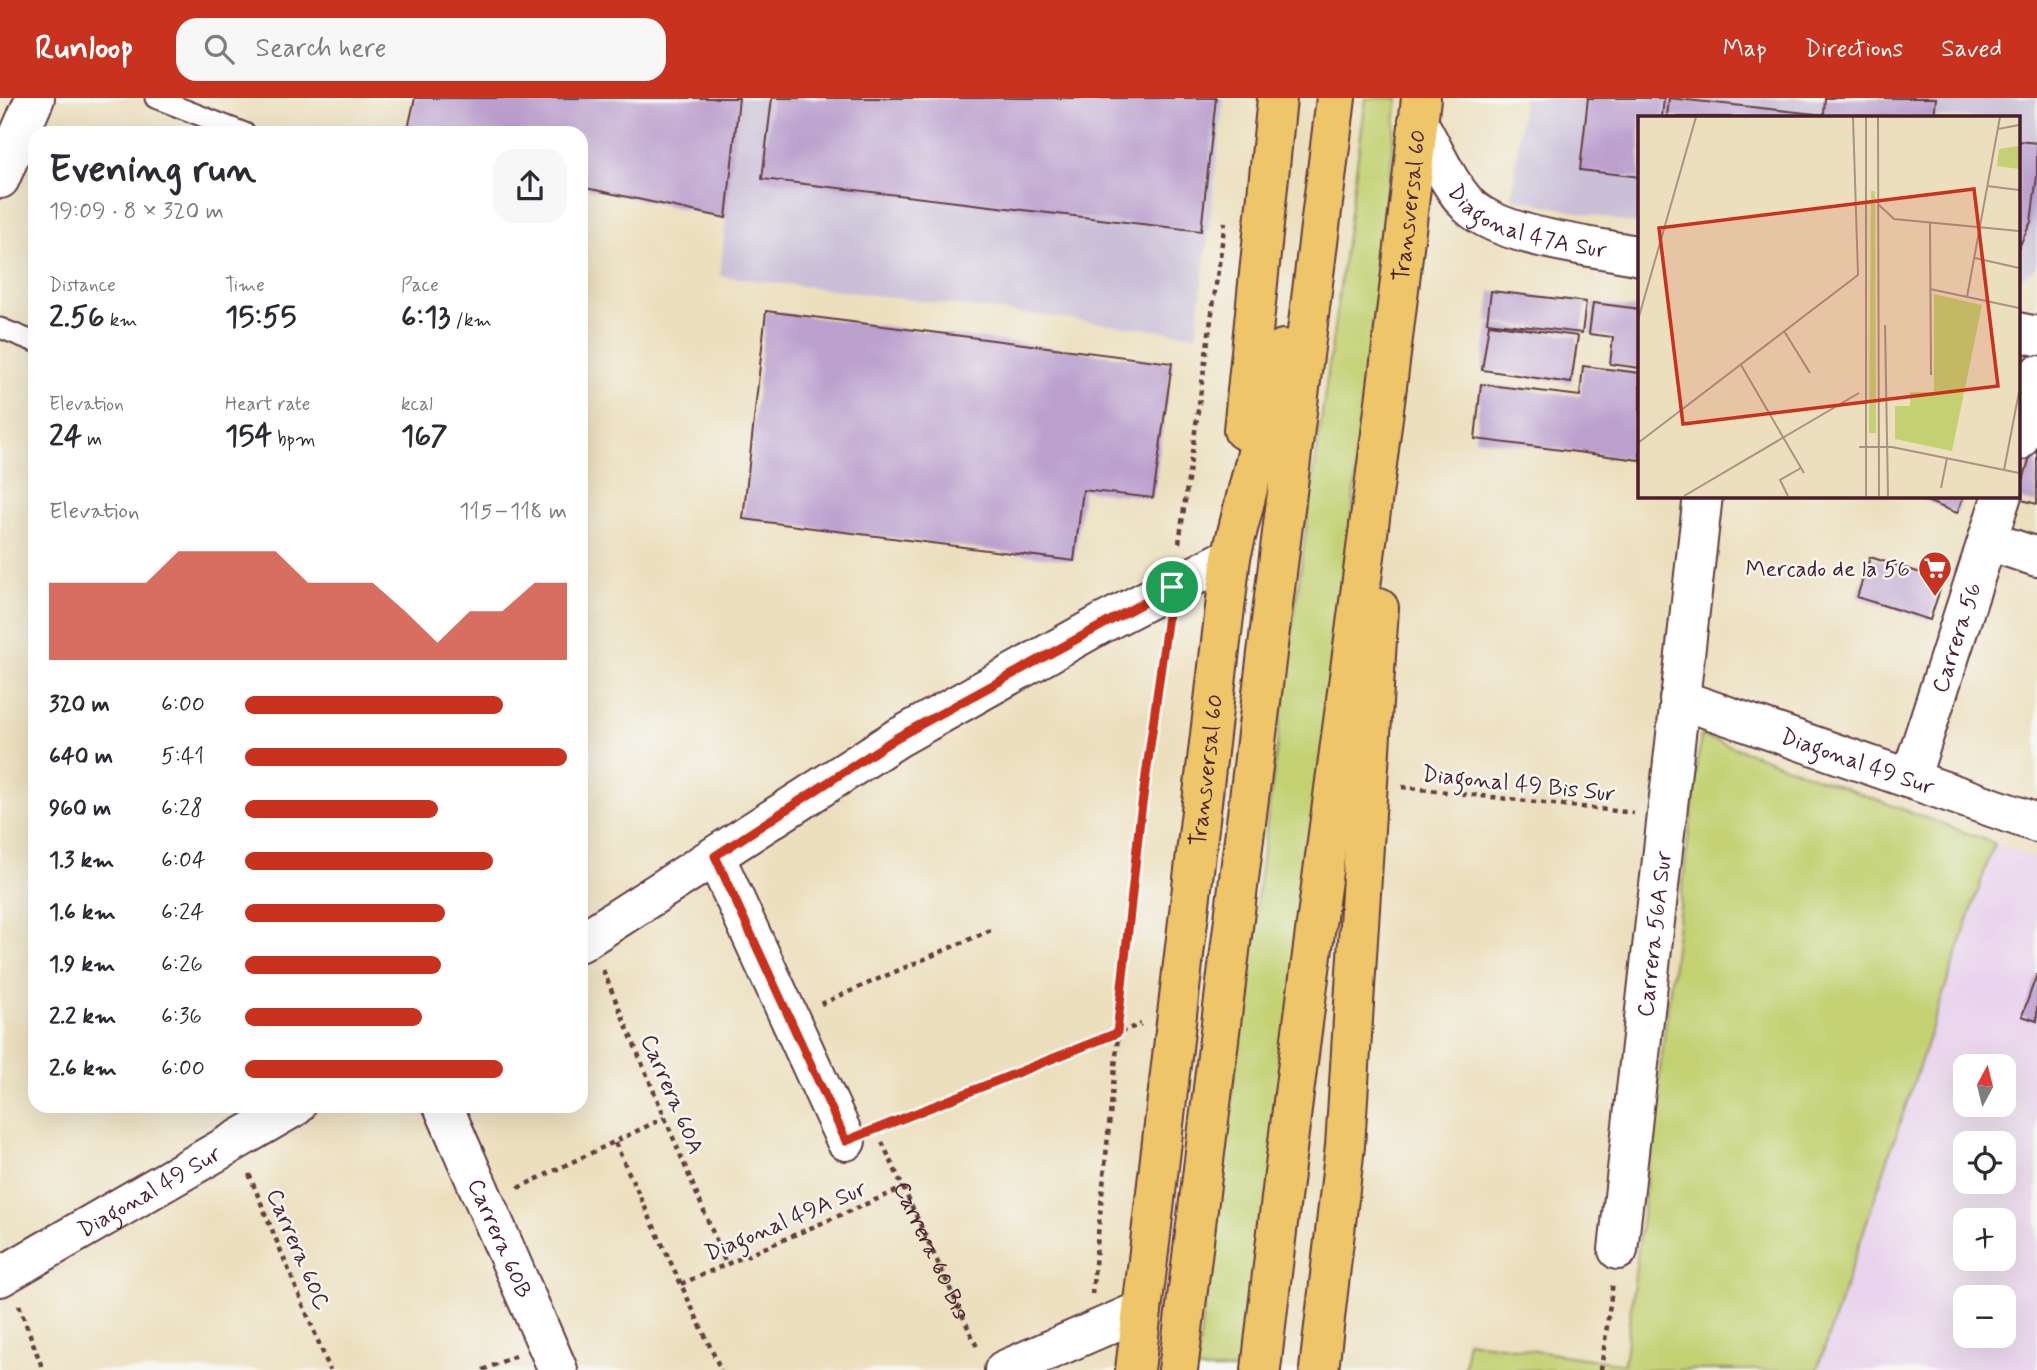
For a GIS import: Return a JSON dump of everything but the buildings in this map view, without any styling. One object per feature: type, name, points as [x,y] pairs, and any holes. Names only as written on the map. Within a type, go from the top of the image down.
[{"type":"highway","points":[[1231,557],[1277,98]]},
{"type":"highway","name":"Transversal 60","points":[[1178,1370],[1336,98]]},
{"type":"highway","name":"Transversal 60","points":[[1261,1370],[1322,859],[1398,313],[1419,110]]},
{"type":"highway","name":"Transversal 60","points":[[1135,1370],[1231,557],[1326,181]]},
{"type":"highway","name":"Transversal 60","points":[[1319,1370],[1345,1146],[1398,313]]},
{"type":"highway","points":[[1186,943],[1239,867]]},
{"type":"street","points":[[0,179],[35,98]]},
{"type":"street","name":"Diagonal 47A Sur","points":[[1419,110],[1454,185],[1467,204],[1483,218],[1522,232],[1638,256]]},
{"type":"street","points":[[2020,434],[2037,374]]},
{"type":"street","name":"Carrera 56A Sur","points":[[1618,1250],[1703,497]]},
{"type":"street","name":"Carrera 56","points":[[1909,779],[2001,497]]},
{"type":"street","points":[[1989,541],[2037,557]]},
{"type":"street","points":[[588,937],[896,738],[1231,557]]},
{"type":"street","name":"Diagonal 49 Sur","points":[[1679,699],[2037,823]]},
{"type":"street","points":[[715,856],[789,1018],[861,1135]]},
{"type":"street","name":"Diagonal 49 Sur","points":[[3,1275],[284,1113]]},
{"type":"street","name":"Carrera 60B","points":[[446,1113],[558,1370]]},
{"type":"street","points":[[993,1364],[1088,1333],[1142,1310]]},
{"type":"lane","points":[[155,98],[227,126]]},
{"type":"lane","points":[[0,328],[28,339]]},
{"type":"path","points":[[1088,1333],[1140,819],[1227,210]]},
{"type":"path","name":"Diagonal 49 Bis Sur","points":[[1368,783],[1666,817]]},
{"type":"path","points":[[789,1018],[991,930]]},
{"type":"path","name":"Carrera 60A","points":[[588,946],[726,1264]]},
{"type":"path","points":[[861,1135],[1178,1009]]},
{"type":"path","points":[[485,1203],[664,1118]]},
{"type":"path","name":"Carrera 60 Bis","points":[[861,1135],[903,1188],[993,1364]]},
{"type":"path","name":"Carrera 60C","points":[[235,1141],[330,1370]]},
{"type":"path","points":[[615,1143],[721,1370]]},
{"type":"path","name":"Diagonal 49A Sur","points":[[681,1284],[903,1188]]},
{"type":"path","points":[[1601,1370],[1618,1250]]},
{"type":"path","points":[[3,1275],[43,1370]]},
{"type":"shaded area","points":[[739,98],[1224,98],[1196,335],[720,276]]},
{"type":"shaded area","points":[[1523,98],[2037,98],[2037,267],[2020,278],[2020,116],[1638,116],[1638,225],[1512,198]]},
{"type":"shaded area","points":[[1994,843],[2037,859],[2037,1370],[1817,1370]]},
{"type":"green space","points":[[1366,98],[1398,98],[1301,972],[1246,1370],[1196,1370],[1289,652]]},
{"type":"green space","points":[[1701,735],[1994,843],[1817,1370],[1465,1370],[1467,1341],[1624,1364]]},
{"type":"place","name":"Mercado de la 56","points":[[1935,598]]},
{"type":"route","points":[[1172,587],[1140,819],[1117,1033],[846,1141],[715,856],[896,738],[1172,587]]}]
